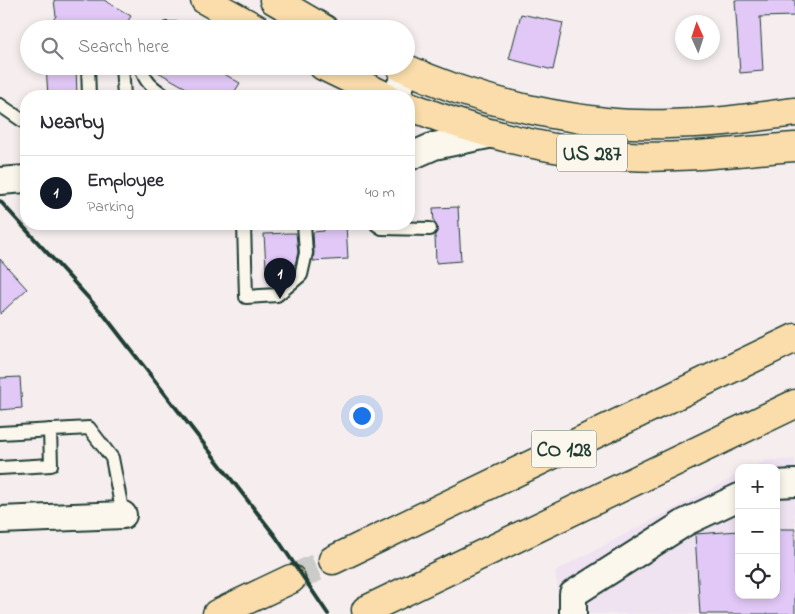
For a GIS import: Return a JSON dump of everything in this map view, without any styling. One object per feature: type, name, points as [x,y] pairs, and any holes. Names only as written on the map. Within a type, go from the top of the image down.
[{"type":"main road","points":[[206,0],[241,20]]},
{"type":"main road","points":[[274,0],[308,20]]},
{"type":"main road","name":"US 287","points":[[415,72],[492,100],[553,114],[607,122],[656,124],[713,122],[795,112]]},
{"type":"main road","points":[[342,75],[373,90]]},
{"type":"main road","name":"US 287","points":[[415,108],[439,118],[513,140],[568,150],[627,156],[693,156],[795,148]]},
{"type":"main road","name":"CO 128","points":[[333,560],[795,338]]},
{"type":"main road","name":"CO 128","points":[[366,610],[795,404]]},
{"type":"main road","points":[[217,614],[292,578]]},
{"type":"street","points":[[397,90],[402,75]]},
{"type":"street","points":[[415,154],[434,146],[493,134]]},
{"type":"street","points":[[0,181],[20,179]]},
{"type":"street","points":[[780,484],[795,483]]},
{"type":"street","points":[[573,604],[686,522],[735,499]]},
{"type":"street","points":[[0,520],[123,515]]},
{"type":"lane","points":[[88,75],[89,90]]},
{"type":"lane","points":[[123,75],[124,90]]},
{"type":"lane","points":[[143,75],[150,86],[156,90]]},
{"type":"lane","points":[[0,106],[20,119]]},
{"type":"lane","points":[[415,229],[430,229]]},
{"type":"lane","points":[[244,230],[246,297],[277,295],[301,275],[306,254],[304,230]]},
{"type":"lane","points":[[0,433],[90,428],[112,458],[123,515]]},
{"type":"lane","points":[[0,468],[51,464],[50,430]]},
{"type":"shaded area","points":[[795,459],[795,614],[561,614],[555,571],[735,476],[735,599],[780,599],[780,464],[759,464],[766,460]]},
{"type":"building","points":[[54,0],[104,0],[131,16],[129,20],[53,20],[56,16]]},
{"type":"building","points":[[735,0],[795,0],[795,16],[760,17],[763,71],[740,73]]},
{"type":"building","points":[[521,14],[563,23],[553,70],[509,59]]},
{"type":"building","points":[[47,75],[76,75],[77,90],[48,90]]},
{"type":"building","points":[[163,75],[226,75],[240,83],[236,90],[190,90]]},
{"type":"building","points":[[458,207],[461,261],[436,263],[435,235],[438,229],[434,222],[433,208]]},
{"type":"building","points":[[346,230],[348,259],[313,261],[313,232]]},
{"type":"building","points":[[296,233],[298,252],[295,265],[266,267],[264,234]]},
{"type":"building","points":[[0,259],[27,289],[0,314]]},
{"type":"building","points":[[20,377],[22,408],[0,410],[0,378]]},
{"type":"building","points":[[780,529],[795,529],[795,614],[700,614],[695,534],[735,531],[735,599],[780,599]]},
{"type":"tunnel","points":[[291,579],[333,560]]},
{"type":"railway","points":[[0,201],[20,223]]},
{"type":"railway","points":[[26,230],[104,315],[276,537],[328,614]]},
{"type":"place","name":"Employee","points":[[280,299]]}]
